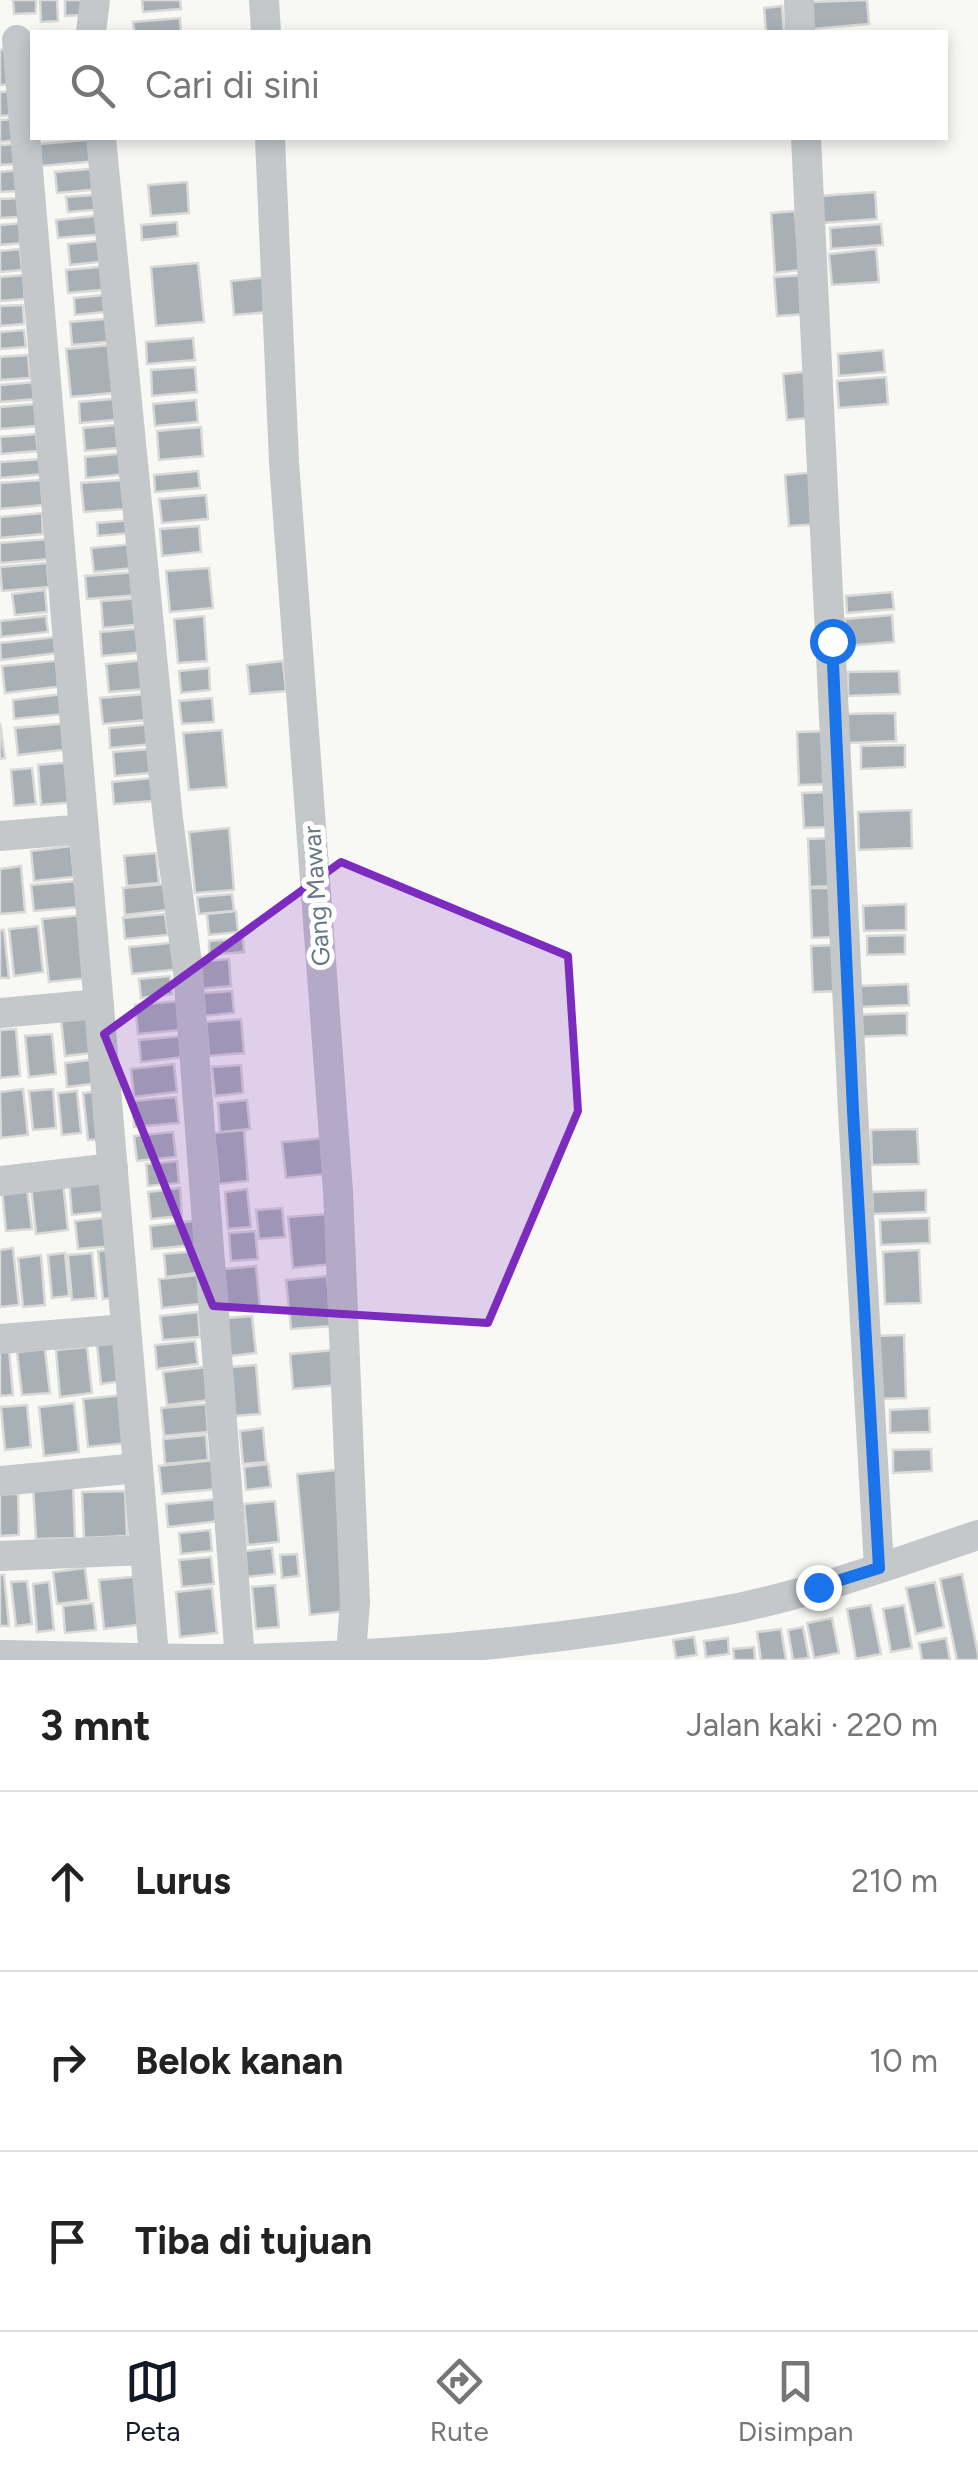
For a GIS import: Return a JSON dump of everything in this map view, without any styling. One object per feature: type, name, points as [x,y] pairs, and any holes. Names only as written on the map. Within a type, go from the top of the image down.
[{"type":"street","points":[[264,0],[266,30]]},
{"type":"street","points":[[798,0],[800,30]]},
{"type":"street","points":[[16,39],[154,1656]]},
{"type":"street","points":[[101,140],[168,820],[188,971],[240,1660]]},
{"type":"street","name":"Gang Mawar","points":[[270,140],[284,462],[338,1190],[355,1602],[351,1654]]},
{"type":"street","points":[[806,140],[879,1568]]},
{"type":"street","points":[[0,836],[84,829]]},
{"type":"street","points":[[0,1013],[98,1004]]},
{"type":"street","points":[[0,1181],[113,1168]]},
{"type":"street","points":[[0,1339],[126,1330]]},
{"type":"street","points":[[0,1481],[138,1468]]},
{"type":"street","points":[[0,1655],[240,1660],[514,1644],[718,1612],[787,1596],[978,1535]]},
{"type":"street","points":[[0,1556],[145,1550]]},
{"type":"highlighted area","points":[[341,862],[568,956],[578,1111],[488,1323],[213,1306],[104,1034]]},
{"type":"building","points":[[13,0],[36,0],[36,13],[14,14]]},
{"type":"building","points":[[40,0],[57,0],[58,21],[41,22]]},
{"type":"building","points":[[65,0],[82,0],[82,15],[65,16]]},
{"type":"building","points":[[142,0],[180,0],[181,9],[143,12]]},
{"type":"building","points":[[867,0],[869,24],[813,29],[811,2]]},
{"type":"building","points":[[782,6],[784,30],[766,30],[764,8]]},
{"type":"building","points":[[180,18],[181,30],[134,30],[133,22]]},
{"type":"building","points":[[9,49],[12,84],[0,85],[0,50]]},
{"type":"building","points":[[14,91],[15,115],[0,116],[0,92]]},
{"type":"building","points":[[17,119],[19,140],[0,142],[0,120]]},
{"type":"building","points":[[96,140],[98,161],[41,166],[40,144]]},
{"type":"building","points":[[17,144],[18,164],[0,165],[0,145]]},
{"type":"building","points":[[100,168],[102,189],[57,193],[55,172]]},
{"type":"building","points":[[18,170],[20,191],[0,192],[0,172]]},
{"type":"building","points":[[187,182],[189,213],[151,216],[148,185]]},
{"type":"building","points":[[875,192],[877,219],[822,223],[820,196]]},
{"type":"building","points":[[104,194],[106,209],[68,212],[66,197]]},
{"type":"building","points":[[19,198],[21,217],[0,218],[0,199]]},
{"type":"building","points":[[795,211],[800,270],[775,273],[771,213]]},
{"type":"building","points":[[104,215],[105,234],[58,238],[56,220]]},
{"type":"building","points":[[177,222],[178,236],[142,240],[141,225]]},
{"type":"building","points":[[22,223],[24,243],[0,245],[0,225]]},
{"type":"building","points":[[881,224],[883,245],[831,249],[830,228]]},
{"type":"building","points":[[107,240],[109,261],[70,265],[68,244]]},
{"type":"building","points":[[20,249],[22,270],[0,272],[0,251]]},
{"type":"building","points":[[876,249],[879,282],[832,285],[829,254]]},
{"type":"building","points":[[198,263],[204,322],[156,326],[151,267]]},
{"type":"building","points":[[110,266],[112,289],[68,293],[66,270]]},
{"type":"building","points":[[23,275],[25,299],[0,301],[0,277]]},
{"type":"building","points":[[805,275],[808,314],[777,316],[774,277]]},
{"type":"building","points":[[268,277],[271,312],[234,315],[231,281]]},
{"type":"building","points":[[113,294],[115,311],[75,315],[74,298]]},
{"type":"building","points":[[23,305],[24,324],[0,326],[0,306]]},
{"type":"building","points":[[116,318],[118,341],[72,345],[70,322]]},
{"type":"building","points":[[24,330],[26,347],[0,349],[0,332]]},
{"type":"building","points":[[193,338],[195,360],[147,364],[146,342]]},
{"type":"building","points":[[120,344],[124,392],[71,397],[66,349]]},
{"type":"building","points":[[883,350],[885,372],[839,376],[838,354]]},
{"type":"building","points":[[28,355],[30,378],[0,380],[0,357]]},
{"type":"building","points":[[195,367],[197,392],[152,396],[151,370]]},
{"type":"building","points":[[815,371],[818,417],[787,420],[783,374]]},
{"type":"building","points":[[886,377],[888,404],[839,408],[837,381]]},
{"type":"building","points":[[35,382],[37,399],[0,402],[0,385]]},
{"type":"building","points":[[123,398],[125,419],[80,423],[79,402]]},
{"type":"building","points":[[196,400],[198,422],[155,426],[153,404]]},
{"type":"building","points":[[36,404],[38,426],[0,429],[0,407]]},
{"type":"building","points":[[125,424],[127,447],[85,451],[83,428]]},
{"type":"building","points":[[201,427],[203,456],[159,460],[157,431]]},
{"type":"building","points":[[36,434],[38,451],[1,454],[0,437]]},
{"type":"building","points":[[126,453],[128,474],[86,478],[85,457]]},
{"type":"building","points":[[42,459],[44,474],[0,478],[0,462]]},
{"type":"building","points":[[198,471],[200,488],[155,492],[154,475]]},
{"type":"building","points":[[815,472],[820,524],[789,526],[785,475]]},
{"type":"building","points":[[41,480],[43,505],[0,509],[0,483]]},
{"type":"building","points":[[122,480],[124,509],[84,512],[81,483]]},
{"type":"building","points":[[206,495],[208,519],[162,523],[159,499]]},
{"type":"building","points":[[42,513],[43,534],[0,538],[0,517]]},
{"type":"building","points":[[130,520],[131,533],[98,536],[97,523]]},
{"type":"building","points":[[199,526],[201,552],[162,556],[160,529]]},
{"type":"building","points":[[48,539],[50,559],[0,563],[0,543]]},
{"type":"building","points":[[132,544],[134,568],[94,572],[91,548]]},
{"type":"building","points":[[47,563],[49,587],[2,591],[0,567]]},
{"type":"building","points":[[209,568],[213,608],[170,612],[166,571]]},
{"type":"building","points":[[137,572],[139,595],[87,599],[85,576]]},
{"type":"building","points":[[45,590],[47,612],[15,615],[12,594]]},
{"type":"building","points":[[892,592],[894,609],[847,613],[846,596]]},
{"type":"building","points":[[142,598],[144,624],[103,628],[101,601]]},
{"type":"building","points":[[892,615],[894,642],[847,646],[845,619]]},
{"type":"building","points":[[46,616],[48,632],[1,637],[0,621]]},
{"type":"building","points":[[204,616],[207,661],[178,663],[174,619]]},
{"type":"building","points":[[144,628],[146,652],[102,656],[100,632]]},
{"type":"building","points":[[56,637],[58,653],[1,660],[0,643]]},
{"type":"building","points":[[63,660],[65,686],[5,693],[2,666]]},
{"type":"building","points":[[143,660],[146,689],[109,692],[106,664]]},
{"type":"building","points":[[283,661],[286,691],[250,694],[247,665]]},
{"type":"building","points":[[209,668],[210,690],[181,693],[179,671]]},
{"type":"building","points":[[899,671],[900,694],[848,696],[848,672]]},
{"type":"building","points":[[63,694],[65,714],[14,719],[13,700]]},
{"type":"building","points":[[145,694],[147,720],[103,724],[100,698]]},
{"type":"building","points":[[212,698],[214,722],[182,724],[179,701]]},
{"type":"building","points":[[895,713],[896,741],[847,743],[846,714]]},
{"type":"building","points":[[0,723],[5,758],[0,759]]},
{"type":"building","points":[[69,723],[71,749],[18,755],[15,728]]},
{"type":"building","points":[[152,724],[153,744],[110,748],[109,728]]},
{"type":"building","points":[[222,730],[227,787],[189,790],[183,733]]},
{"type":"building","points":[[832,731],[834,784],[799,785],[797,732]]},
{"type":"building","points":[[905,745],[905,767],[861,769],[861,746]]},
{"type":"building","points":[[149,749],[151,773],[115,776],[113,752]]},
{"type":"building","points":[[72,762],[75,802],[41,805],[38,765]]},
{"type":"building","points":[[32,768],[36,804],[14,806],[11,770]]},
{"type":"building","points":[[152,778],[154,801],[114,804],[112,782]]},
{"type":"building","points":[[828,792],[829,827],[804,828],[802,793]]},
{"type":"building","points":[[911,810],[912,848],[859,850],[858,812]]},
{"type":"building","points":[[229,828],[234,890],[195,893],[189,832]]},
{"type":"building","points":[[835,838],[836,886],[810,887],[808,839]]},
{"type":"building","points":[[71,846],[74,877],[34,881],[31,851]]},
{"type":"building","points":[[156,853],[159,883],[127,886],[124,856]]},
{"type":"building","points":[[21,866],[25,912],[0,914],[0,869]]},
{"type":"building","points":[[76,881],[79,907],[34,911],[31,885]]},
{"type":"building","points":[[166,884],[168,910],[125,915],[123,888]]},
{"type":"building","points":[[810,888],[840,888],[841,937],[812,938]]},
{"type":"building","points":[[232,894],[234,911],[199,914],[197,897]]},
{"type":"building","points":[[906,904],[906,930],[864,931],[863,906]]},
{"type":"building","points":[[236,911],[238,932],[209,935],[207,914]]},
{"type":"building","points":[[165,914],[168,935],[125,939],[123,918]]},
{"type":"building","points":[[81,915],[88,978],[49,982],[42,919]]},
{"type":"building","points":[[38,926],[43,972],[14,976],[9,929]]},
{"type":"building","points":[[0,930],[4,930],[9,978],[0,978]]},
{"type":"building","points":[[905,935],[905,954],[867,955],[867,936]]},
{"type":"building","points":[[243,938],[244,952],[209,955],[209,941]]},
{"type":"building","points":[[179,942],[182,969],[132,974],[129,947]]},
{"type":"building","points":[[841,945],[842,991],[813,992],[811,946]]},
{"type":"building","points":[[229,959],[231,986],[198,989],[195,962]]},
{"type":"building","points":[[170,976],[172,994],[141,998],[139,979]]},
{"type":"building","points":[[908,984],[909,1005],[860,1007],[859,986]]},
{"type":"building","points":[[232,991],[234,1013],[205,1016],[203,993]]},
{"type":"building","points":[[178,1001],[181,1030],[138,1034],[135,1005]]},
{"type":"building","points":[[907,1013],[907,1035],[853,1037],[852,1015]]},
{"type":"building","points":[[90,1017],[93,1053],[65,1056],[61,1019]]},
{"type":"building","points":[[241,1019],[244,1053],[209,1056],[206,1022]]},
{"type":"building","points":[[16,1029],[20,1076],[0,1078],[0,1030]]},
{"type":"building","points":[[52,1034],[56,1074],[29,1077],[25,1036]]},
{"type":"building","points":[[182,1036],[184,1057],[141,1062],[139,1040]]},
{"type":"building","points":[[97,1059],[100,1083],[67,1087],[65,1063]]},
{"type":"building","points":[[174,1064],[177,1092],[134,1097],[131,1069]]},
{"type":"building","points":[[241,1065],[243,1093],[215,1096],[212,1067]]},
{"type":"building","points":[[23,1089],[28,1135],[1,1138],[0,1092]]},
{"type":"building","points":[[53,1089],[56,1128],[33,1130],[29,1091]]},
{"type":"building","points":[[77,1091],[81,1133],[62,1135],[58,1093]]},
{"type":"building","points":[[100,1091],[105,1139],[88,1140],[83,1093]]},
{"type":"building","points":[[176,1097],[179,1123],[134,1127],[132,1101]]},
{"type":"building","points":[[247,1100],[250,1129],[220,1132],[218,1103]]},
{"type":"building","points":[[917,1129],[919,1164],[872,1165],[871,1130]]},
{"type":"building","points":[[244,1130],[248,1181],[219,1184],[214,1133]]},
{"type":"building","points":[[173,1132],[176,1157],[137,1161],[134,1136]]},
{"type":"building","points":[[324,1138],[327,1174],[286,1178],[282,1142]]},
{"type":"building","points":[[177,1161],[179,1183],[148,1186],[146,1164]]},
{"type":"building","points":[[108,1177],[111,1211],[72,1215],[69,1181]]},
{"type":"building","points":[[63,1182],[68,1230],[36,1234],[31,1186]]},
{"type":"building","points":[[27,1188],[32,1229],[6,1231],[2,1190]]},
{"type":"building","points":[[180,1188],[182,1216],[151,1219],[148,1192]]},
{"type":"building","points":[[247,1189],[251,1227],[228,1229],[225,1192]]},
{"type":"building","points":[[926,1190],[926,1212],[873,1214],[872,1192]]},
{"type":"building","points":[[282,1208],[285,1237],[259,1239],[256,1210]]},
{"type":"building","points":[[328,1214],[333,1264],[293,1268],[288,1217]]},
{"type":"building","points":[[111,1217],[113,1246],[78,1249],[75,1221]]},
{"type":"building","points":[[929,1218],[930,1243],[881,1245],[880,1220]]},
{"type":"building","points":[[194,1221],[196,1245],[152,1249],[150,1226]]},
{"type":"building","points":[[255,1231],[258,1259],[231,1261],[229,1233]]},
{"type":"building","points":[[13,1248],[19,1305],[0,1307],[0,1250]]},
{"type":"building","points":[[116,1249],[121,1297],[103,1299],[98,1251]]},
{"type":"building","points":[[919,1250],[921,1303],[885,1304],[883,1252]]},
{"type":"building","points":[[195,1251],[197,1273],[166,1277],[164,1254]]},
{"type":"building","points":[[65,1253],[69,1296],[52,1298],[48,1255]]},
{"type":"building","points":[[92,1253],[96,1298],[72,1300],[68,1255]]},
{"type":"building","points":[[41,1255],[45,1305],[23,1307],[18,1258]]},
{"type":"building","points":[[256,1266],[260,1308],[228,1311],[224,1269]]},
{"type":"building","points":[[206,1274],[209,1303],[162,1308],[159,1279]]},
{"type":"building","points":[[327,1276],[332,1326],[291,1329],[286,1280]]},
{"type":"building","points":[[198,1312],[200,1337],[163,1340],[160,1316]]},
{"type":"building","points":[[252,1316],[256,1353],[230,1356],[227,1318]]},
{"type":"building","points":[[904,1335],[906,1398],[877,1399],[875,1336]]},
{"type":"building","points":[[195,1341],[198,1364],[157,1369],[155,1345]]},
{"type":"building","points":[[120,1343],[123,1381],[101,1384],[97,1345]]},
{"type":"building","points":[[87,1347],[92,1393],[60,1397],[56,1350]]},
{"type":"building","points":[[45,1349],[50,1393],[22,1395],[17,1352]]},
{"type":"building","points":[[9,1350],[13,1395],[0,1396],[0,1351]]},
{"type":"building","points":[[335,1350],[339,1385],[293,1389],[290,1354]]},
{"type":"building","points":[[256,1365],[260,1414],[235,1416],[230,1367]]},
{"type":"building","points":[[206,1367],[210,1400],[167,1405],[163,1372]]},
{"type":"building","points":[[124,1395],[129,1443],[88,1447],[83,1399]]},
{"type":"building","points":[[74,1403],[79,1452],[44,1456],[39,1407]]},
{"type":"building","points":[[206,1404],[208,1432],[164,1436],[161,1408]]},
{"type":"building","points":[[27,1405],[31,1447],[5,1450],[1,1407]]},
{"type":"building","points":[[929,1408],[930,1432],[890,1433],[890,1410]]},
{"type":"building","points":[[263,1428],[266,1462],[243,1464],[240,1431]]},
{"type":"building","points":[[206,1435],[208,1460],[165,1464],[163,1439]]},
{"type":"building","points":[[931,1449],[932,1471],[893,1473],[893,1450]]},
{"type":"building","points":[[215,1460],[218,1489],[162,1494],[159,1466]]},
{"type":"building","points":[[268,1464],[271,1487],[246,1490],[244,1467]]},
{"type":"building","points":[[336,1470],[349,1611],[310,1615],[297,1474]]},
{"type":"building","points":[[73,1483],[75,1538],[36,1539],[33,1485]]},
{"type":"building","points":[[125,1491],[127,1536],[84,1538],[82,1492]]},
{"type":"building","points":[[0,1494],[18,1494],[19,1535],[0,1536]]},
{"type":"building","points":[[217,1499],[220,1521],[168,1527],[166,1504]]},
{"type":"building","points":[[275,1501],[279,1542],[248,1545],[244,1504]]},
{"type":"building","points":[[210,1530],[212,1551],[181,1554],[179,1533]]},
{"type":"building","points":[[272,1548],[275,1574],[247,1577],[245,1551]]},
{"type":"building","points":[[297,1554],[299,1576],[282,1578],[280,1555]]},
{"type":"building","points":[[211,1557],[214,1584],[182,1587],[179,1560]]},
{"type":"building","points":[[85,1568],[89,1600],[57,1604],[53,1572]]},
{"type":"building","points":[[962,1574],[978,1660],[957,1660],[940,1579]]},
{"type":"building","points":[[0,1575],[4,1575],[9,1626],[0,1626]]},
{"type":"building","points":[[142,1576],[146,1624],[104,1629],[99,1580]]},
{"type":"building","points":[[27,1581],[32,1624],[16,1626],[11,1582]]},
{"type":"building","points":[[49,1582],[54,1630],[37,1632],[33,1584]]},
{"type":"building","points":[[935,1582],[944,1627],[916,1634],[906,1588]]},
{"type":"building","points":[[275,1585],[279,1627],[256,1629],[252,1587]]},
{"type":"building","points":[[212,1588],[217,1633],[180,1637],[176,1592]]},
{"type":"building","points":[[93,1603],[96,1630],[65,1633],[63,1606]]},
{"type":"building","points":[[871,1605],[881,1654],[856,1659],[847,1609]]},
{"type":"building","points":[[904,1605],[912,1648],[891,1652],[883,1609]]},
{"type":"building","points":[[832,1618],[839,1653],[814,1658],[807,1623]]},
{"type":"building","points":[[803,1627],[809,1658],[793,1660],[788,1630]]},
{"type":"building","points":[[781,1629],[786,1660],[761,1660],[757,1632]]},
{"type":"building","points":[[694,1637],[697,1655],[676,1658],[673,1640]]},
{"type":"building","points":[[728,1638],[729,1654],[706,1657],[704,1641]]},
{"type":"building","points":[[946,1638],[950,1660],[922,1660],[919,1643]]},
{"type":"building","points":[[754,1647],[755,1660],[734,1660],[733,1649]]},
{"type":"route","points":[[818,1587],[879,1568],[832,641]]}]
